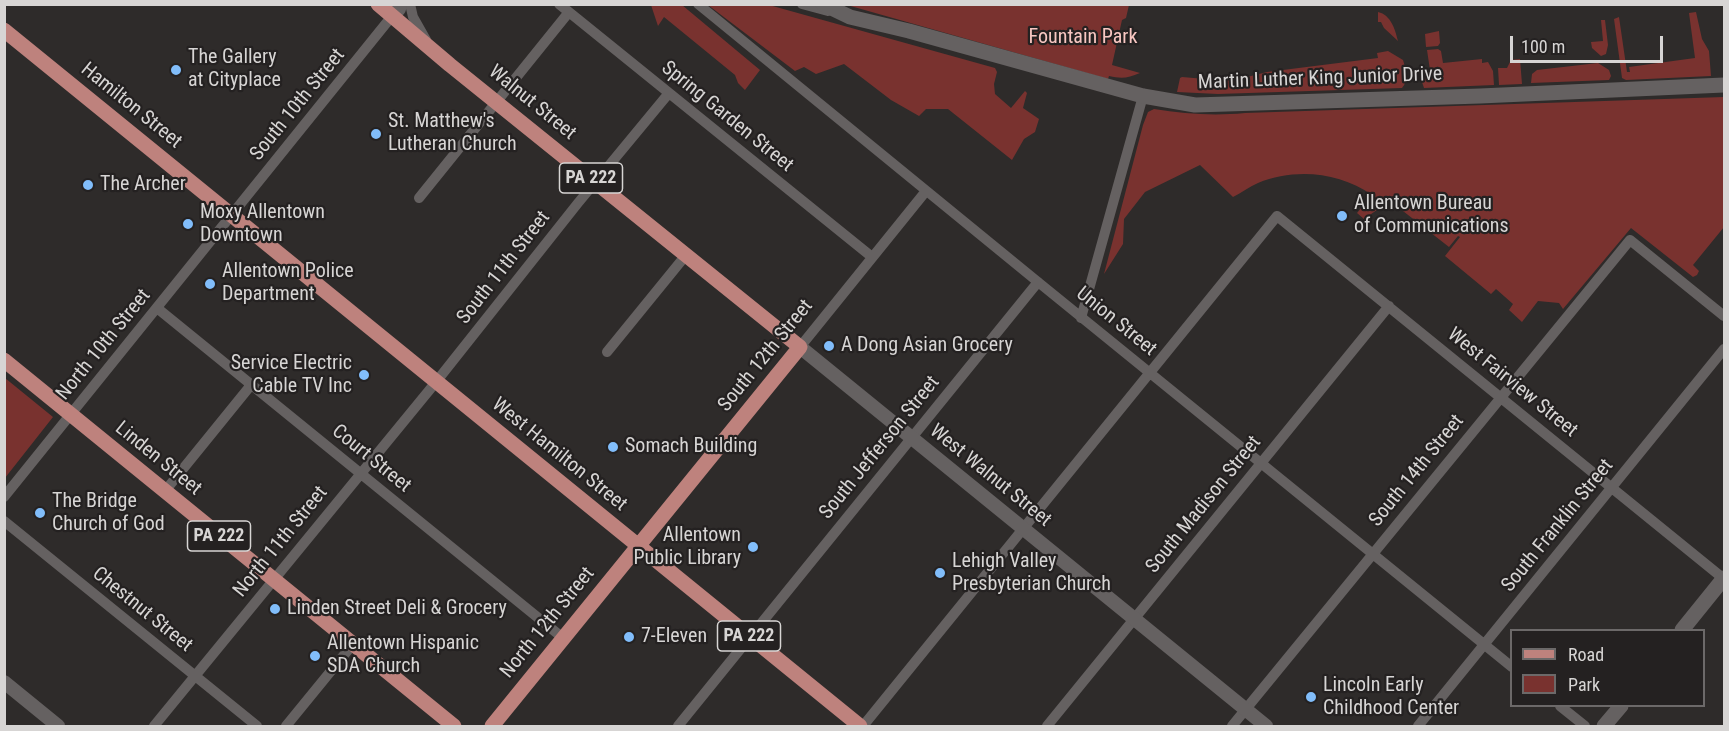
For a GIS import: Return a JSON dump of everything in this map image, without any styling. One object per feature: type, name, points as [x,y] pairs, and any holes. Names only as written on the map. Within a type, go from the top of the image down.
[{"type":"main road","name":"Walnut Street","points":[[378,4],[396,10],[433,50],[800,347]]},
{"type":"main road","name":"Martin Luther King Junior Drive","points":[[823,4],[850,17],[909,31],[1143,96],[1195,105],[1725,85]]},
{"type":"main road","name":"Hamilton Street","points":[[4,30],[231,215]]},
{"type":"main road","name":"West Hamilton Street","points":[[231,215],[637,547],[861,726]]},
{"type":"main road","name":"South 12th Street","points":[[637,547],[800,347]]},
{"type":"main road","name":"Linden Street","points":[[4,360],[454,726]]},
{"type":"main road","name":"North 12th Street","points":[[492,726],[637,547]]},
{"type":"main road","points":[[1683,629],[1724,578]]},
{"type":"main road","points":[[1604,726],[1619,707]]},
{"type":"street","points":[[410,4],[418,28],[433,50]]},
{"type":"street","name":"Spring Garden Street","points":[[559,4],[872,257]]},
{"type":"street","name":"Union Street","points":[[698,4],[1081,318],[1510,664]]},
{"type":"street","points":[[802,4],[850,17]]},
{"type":"street","name":"South 10th Street","points":[[231,215],[396,10]]},
{"type":"street","points":[[419,198],[569,12]]},
{"type":"street","name":"South 11th Street","points":[[436,382],[669,93]]},
{"type":"street","points":[[1081,318],[1143,96]]},
{"type":"street","name":"South 12th Street","points":[[800,347],[926,191]]},
{"type":"street","name":"North 10th Street","points":[[4,497],[231,215]]},
{"type":"street","name":"West Fairview Street","points":[[1149,373],[1277,216],[1724,578]]},
{"type":"street","name":"South 14th Street","points":[[1232,726],[1630,240],[1725,316]]},
{"type":"street","points":[[607,352],[686,255]]},
{"type":"street","name":"South Jefferson Street","points":[[678,726],[1038,282]]},
{"type":"street","name":"South Madison Street","points":[[1047,726],[1389,306]]},
{"type":"street","name":"Court Street","points":[[157,308],[563,638]]},
{"type":"street","name":"West Walnut Street","points":[[800,347],[1266,726]]},
{"type":"street","name":"South Franklin Street","points":[[1419,726],[1725,349]]},
{"type":"street","points":[[861,726],[1149,373]]},
{"type":"street","name":"North 11th Street","points":[[154,726],[436,382]]},
{"type":"street","points":[[165,491],[251,385]]},
{"type":"street","name":"Chestnut Street","points":[[4,521],[257,726]]},
{"type":"street","points":[[286,726],[353,644]]},
{"type":"street","points":[[4,682],[58,726]]},
{"type":"street","points":[[1562,707],[1585,726]]},
{"type":"green space","points":[[651,5],[682,5],[760,70],[745,90],[738,83],[735,75],[664,17],[658,26]]},
{"type":"green space","points":[[708,5],[769,5],[995,68],[997,72],[994,84],[995,94],[1011,108],[1025,91],[1027,93],[1023,108],[1039,119],[1035,132],[1024,139],[1012,160],[948,109],[926,109],[919,116],[891,100],[844,64],[816,74],[804,67],[795,71]]},
{"type":"green space","name":"Fountain Park","points":[[847,5],[1129,5],[1126,18],[1122,20],[1112,65],[1140,73],[1125,78],[1109,76],[1108,79]]},
{"type":"green space","points":[[1378,12],[1389,19],[1398,41],[1381,22],[1378,22]]},
{"type":"green space","points":[[1696,12],[1702,39],[1709,51],[1711,76],[1626,80],[1622,78],[1614,19],[1619,17],[1627,72],[1630,72],[1629,67],[1695,58],[1689,13]]},
{"type":"green space","points":[[1601,20],[1605,20],[1608,45],[1606,54],[1601,56],[1592,48],[1591,42],[1603,41]]},
{"type":"green space","points":[[1439,31],[1438,46],[1426,47],[1425,34]]},
{"type":"green space","points":[[1427,50],[1441,51],[1443,63],[1482,59],[1482,63],[1488,62],[1493,71],[1494,85],[1424,88],[1421,79],[1431,77]]},
{"type":"green space","points":[[1388,51],[1403,60],[1406,78],[1402,88],[1218,94],[1177,92],[1182,77],[1217,80],[1247,77],[1267,72],[1378,58],[1377,53]]},
{"type":"green space","points":[[1520,59],[1522,84],[1499,85],[1498,68],[1507,68],[1511,60]]},
{"type":"green space","points":[[1598,63],[1609,70],[1611,76],[1609,80],[1531,83],[1532,74],[1537,70]]},
{"type":"green space","points":[[1724,97],[1724,227],[1693,265],[1699,271],[1693,277],[1631,228],[1563,309],[1559,303],[1538,301],[1522,322],[1509,310],[1513,304],[1496,289],[1491,294],[1445,256],[1460,237],[1458,236],[1449,247],[1394,204],[1384,205],[1364,219],[1357,213],[1372,195],[1345,181],[1302,174],[1272,178],[1233,197],[1200,165],[1145,192],[1124,219],[1123,244],[1104,274],[1143,125],[1148,112],[1154,109],[1222,114]]},
{"type":"green space","points":[[5,378],[53,417],[5,478]]},
{"type":"place","name":"The Gallery at Cityplace","points":[[176,70]]},
{"type":"place","name":"St. Matthew's Lutheran Church","points":[[376,134]]},
{"type":"place","name":"The Archer","points":[[88,185]]},
{"type":"place","name":"Allentown Bureau of Communications","points":[[1342,216]]},
{"type":"place","name":"Moxy Allentown Downtown","points":[[188,224]]},
{"type":"place","name":"Allentown Police Department","points":[[210,284]]},
{"type":"place","name":"A Dong Asian Grocery","points":[[829,346]]},
{"type":"place","name":"Service Electric Cable TV Inc","points":[[364,375]]},
{"type":"place","name":"Somach Building","points":[[613,447]]},
{"type":"place","name":"The Bridge Church of God","points":[[40,513]]},
{"type":"place","name":"Allentown Public Library","points":[[753,547]]},
{"type":"place","name":"Lehigh Valley Presbyterian Church","points":[[940,573]]},
{"type":"place","name":"Linden Street Deli & Grocery","points":[[275,609]]},
{"type":"place","name":"7-Eleven","points":[[629,637]]},
{"type":"place","name":"Allentown Hispanic SDA Church","points":[[315,656]]},
{"type":"place","name":"Lincoln Early Childhood Center","points":[[1311,697]]}]
